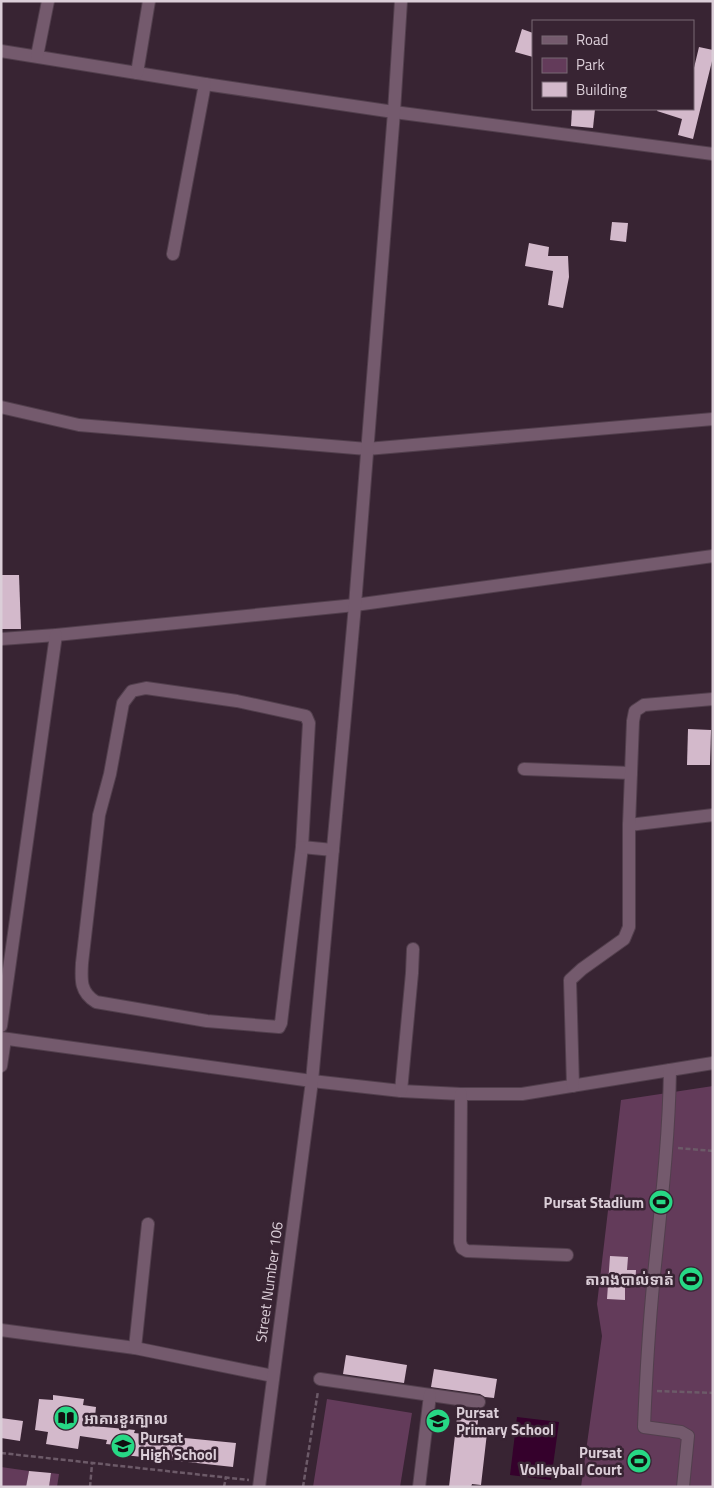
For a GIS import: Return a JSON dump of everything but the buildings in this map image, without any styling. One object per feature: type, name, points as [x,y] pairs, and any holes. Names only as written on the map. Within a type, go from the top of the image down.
[{"type":"street","points":[[37,56],[48,1]]},
{"type":"street","points":[[137,73],[149,1]]},
{"type":"street","name":"Street Number 106","points":[[259,1487],[312,1081],[355,606],[401,1]]},
{"type":"street","points":[[1,51],[394,112],[713,154]]},
{"type":"street","points":[[173,254],[205,84]]},
{"type":"street","points":[[1,407],[79,425],[367,449],[713,419]]},
{"type":"street","points":[[1,638],[56,635],[355,606],[713,556]]},
{"type":"street","points":[[1,1026],[56,635]]},
{"type":"street","points":[[146,688],[218,698],[306,716],[309,723],[302,847],[279,1027],[207,1021],[96,1002],[88,997],[81,983],[82,963],[99,816],[110,774],[123,703],[132,691],[146,688]]},
{"type":"street","points":[[573,1086],[570,980],[582,968],[624,939],[629,927],[629,825],[635,711],[644,705],[713,699]]},
{"type":"street","points":[[524,769],[631,773]]},
{"type":"street","points":[[629,825],[713,815]]},
{"type":"street","points":[[302,847],[332,850]]},
{"type":"street","points":[[400,1091],[413,949]]},
{"type":"street","points":[[1,1066],[3,1039],[312,1081],[400,1091],[522,1094],[713,1063]]},
{"type":"street","points":[[670,1070],[670,1115],[662,1213],[654,1276],[644,1427],[681,1432],[688,1436],[683,1487]]},
{"type":"street","points":[[461,1094],[460,1242],[462,1248],[467,1251],[567,1255]]},
{"type":"street","points":[[135,1348],[148,1224]]},
{"type":"street","points":[[1,1330],[135,1348],[273,1376]]},
{"type":"street","points":[[320,1379],[479,1402]]},
{"type":"street","points":[[419,1487],[430,1395]]},
{"type":"path","points":[[667,1147],[713,1151]]},
{"type":"path","points":[[303,1487],[320,1379]]},
{"type":"path","points":[[646,1391],[713,1393]]},
{"type":"path","points":[[1,1453],[232,1478]]},
{"type":"path","points":[[90,1487],[92,1464]]},
{"type":"path","points":[[224,1487],[226,1477]]},
{"type":"green space","name":"Pursat Stadium","points":[[713,1086],[713,1487],[581,1487],[602,1336],[597,1304],[621,1100]]},
{"type":"green space","points":[[327,1399],[412,1413],[400,1487],[313,1487]]},
{"type":"green space","points":[[1,1467],[29,1471],[26,1487],[1,1487]]},
{"type":"green space","points":[[51,1473],[59,1474],[57,1487],[49,1487]]},
{"type":"shaded area","points":[[517,1417],[559,1422],[551,1480],[510,1475]]},
{"type":"place","name":"Pursat Stadium","points":[[661,1202]]},
{"type":"place","name":"តារាងបាល់ទាត់","points":[[691,1279]]},
{"type":"place","name":"អាគារខួរក្បាល","points":[[66,1418]]},
{"type":"place","name":"Pursat Primary School","points":[[438,1421]]},
{"type":"place","name":"Pursat High School","points":[[123,1446]]},
{"type":"place","name":"Pursat Volleyball Court","points":[[639,1461]]}]
